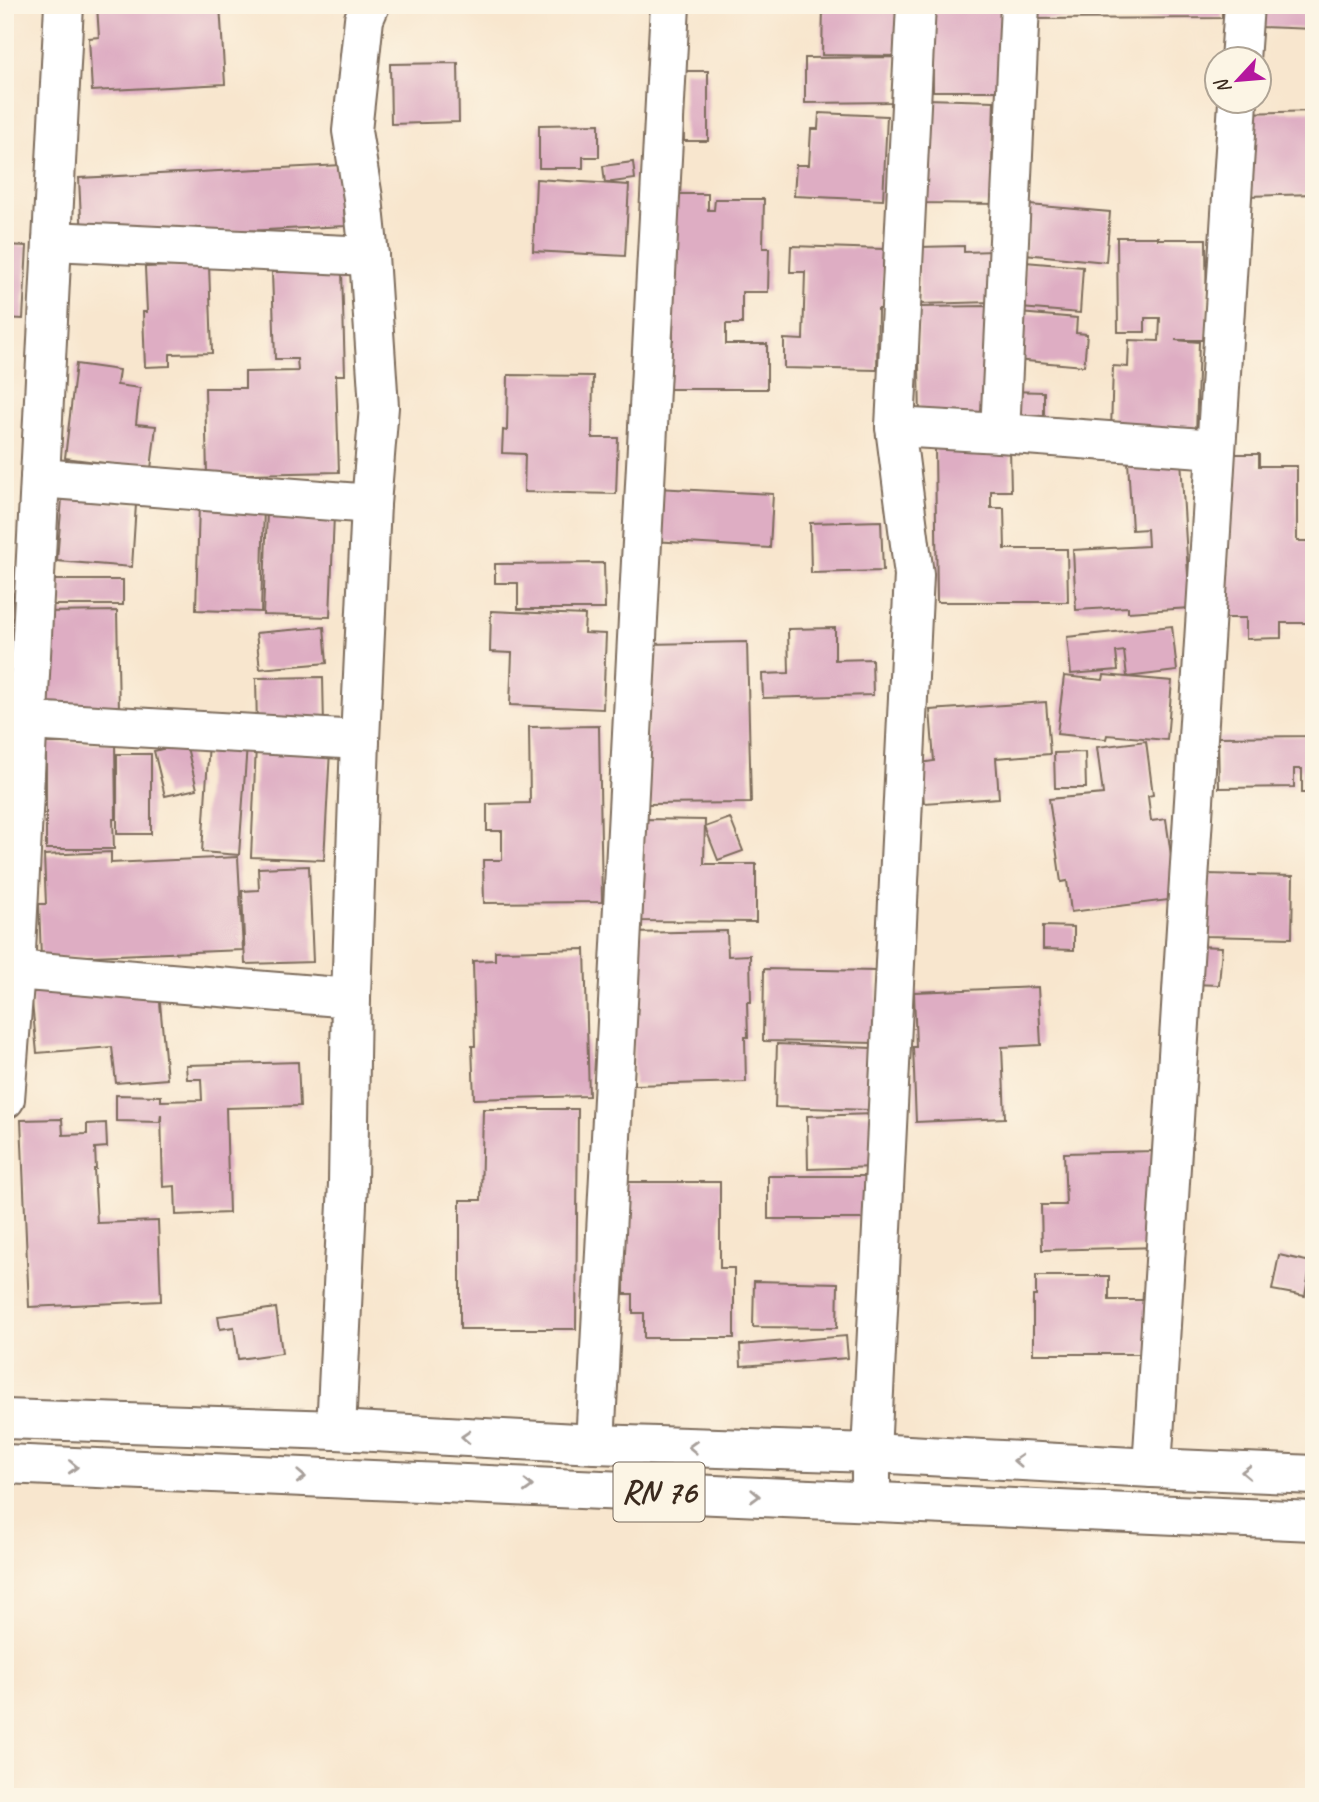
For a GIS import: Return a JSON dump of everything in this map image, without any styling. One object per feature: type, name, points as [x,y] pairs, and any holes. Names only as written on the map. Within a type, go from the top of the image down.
[{"type":"main road","points":[[5,1099],[15,970],[64,5]]},
{"type":"main road","points":[[336,1430],[348,1182],[360,740],[371,504],[379,407],[369,256],[352,131],[364,19],[370,5]]},
{"type":"main road","points":[[595,1444],[670,5]]},
{"type":"main road","points":[[871,1502],[871,1453],[914,575],[895,427],[916,5]]},
{"type":"main road","points":[[1000,433],[1020,5]]},
{"type":"main road","points":[[1242,46],[1244,5]]},
{"type":"main road","points":[[1152,1468],[1237,116]]},
{"type":"main road","points":[[52,241],[369,256]]},
{"type":"main road","points":[[895,427],[1216,449]]},
{"type":"main road","points":[[40,478],[371,504]]},
{"type":"main road","points":[[28,721],[360,740]]},
{"type":"main road","points":[[15,970],[351,998]]},
{"type":"main road","name":"RN 76","points":[[5,1419],[336,1430],[1314,1475]]},
{"type":"main road","name":"RN 76","points":[[5,1464],[1314,1521]]},
{"type":"building","points":[[97,5],[220,5],[225,84],[92,91],[89,38],[99,37]]},
{"type":"building","points":[[823,5],[898,5],[897,56],[822,55]]},
{"type":"building","points":[[932,5],[1002,5],[1001,91],[933,91]]},
{"type":"building","points":[[1028,5],[1222,5],[1222,18],[1028,19]]},
{"type":"building","points":[[1260,5],[1314,5],[1314,29],[1259,27]]},
{"type":"building","points":[[895,57],[895,102],[805,103],[805,58]]},
{"type":"building","points":[[458,63],[459,122],[391,124],[390,64]]},
{"type":"building","points":[[683,71],[708,71],[708,141],[684,141]]},
{"type":"building","points":[[926,99],[994,101],[992,165],[998,165],[998,204],[924,203]]},
{"type":"building","points":[[1314,111],[1314,194],[1248,196],[1246,116],[1274,116],[1274,112]]},
{"type":"building","points":[[819,113],[887,116],[883,200],[794,196],[796,165],[809,165],[811,129],[818,129]]},
{"type":"building","points":[[599,124],[599,157],[583,157],[583,168],[539,168],[539,125]]},
{"type":"building","points":[[633,162],[635,179],[605,183],[603,166]]},
{"type":"building","points":[[342,165],[345,226],[82,239],[79,178]]},
{"type":"building","points":[[536,179],[629,185],[625,256],[533,251]]},
{"type":"building","points":[[673,194],[708,194],[708,210],[714,210],[715,199],[764,199],[763,248],[769,248],[768,292],[742,292],[742,324],[726,324],[726,344],[767,344],[767,389],[666,389],[667,340],[673,340]]},
{"type":"building","points":[[1029,205],[1110,212],[1106,262],[1025,254]]},
{"type":"building","points":[[1117,237],[1206,239],[1207,340],[1175,340],[1199,342],[1196,434],[1111,431],[1113,366],[1128,367],[1129,340],[1159,341],[1160,318],[1145,318],[1145,332],[1118,332]]},
{"type":"building","points":[[5,245],[27,246],[23,319],[5,318]]},
{"type":"building","points":[[791,246],[884,249],[882,309],[878,309],[877,370],[784,368],[784,339],[803,340],[805,272],[790,272]]},
{"type":"building","points":[[964,246],[964,252],[994,251],[993,302],[920,304],[918,247]]},
{"type":"building","points":[[1025,262],[1083,267],[1080,313],[1021,308]]},
{"type":"building","points":[[209,265],[212,353],[170,354],[170,366],[145,367],[145,267]]},
{"type":"building","points":[[342,271],[345,375],[336,375],[339,472],[207,475],[205,388],[245,388],[245,372],[298,371],[297,359],[275,359],[272,272]]},
{"type":"building","points":[[988,306],[990,421],[920,422],[918,307]]},
{"type":"building","points":[[1019,313],[1077,318],[1076,333],[1087,334],[1084,366],[1015,360]]},
{"type":"building","points":[[76,364],[119,370],[117,385],[140,388],[136,424],[156,426],[151,469],[65,458]]},
{"type":"building","points":[[508,375],[593,376],[592,438],[618,438],[616,494],[524,492],[525,454],[502,453],[503,430],[507,431]]},
{"type":"building","points":[[1003,391],[1044,392],[1044,427],[1003,427]]},
{"type":"building","points":[[935,448],[1010,448],[1011,491],[991,491],[991,508],[1004,508],[1005,549],[1067,549],[1068,602],[937,602]]},
{"type":"building","points":[[1228,454],[1259,454],[1259,466],[1297,466],[1297,541],[1314,541],[1314,623],[1281,623],[1281,638],[1246,639],[1246,618],[1224,618],[1224,566],[1229,566]]},
{"type":"building","points":[[1181,459],[1190,608],[1128,612],[1128,607],[1076,610],[1073,550],[1148,546],[1147,529],[1132,530],[1128,461]]},
{"type":"building","points":[[656,488],[773,494],[770,548],[653,541]]},
{"type":"building","points":[[62,498],[136,504],[132,567],[57,561]]},
{"type":"building","points":[[199,503],[264,506],[261,612],[196,610]]},
{"type":"building","points":[[267,511],[334,514],[330,617],[263,615]]},
{"type":"building","points":[[881,521],[883,571],[811,573],[810,523]]},
{"type":"building","points":[[604,563],[605,609],[518,609],[518,583],[495,583],[495,564]]},
{"type":"building","points":[[51,580],[123,580],[123,605],[51,605]]},
{"type":"building","points":[[12,593],[18,704],[5,705],[5,594]]},
{"type":"building","points":[[117,611],[119,712],[44,714],[42,612]]},
{"type":"building","points":[[491,611],[585,615],[584,633],[606,634],[603,709],[510,705],[512,653],[490,652]]},
{"type":"building","points":[[1172,626],[1177,671],[1127,677],[1124,651],[1116,652],[1118,670],[1071,674],[1067,637]]},
{"type":"building","points":[[324,627],[327,663],[260,669],[256,633]]},
{"type":"building","points":[[835,628],[835,660],[872,659],[873,695],[763,698],[762,674],[789,673],[788,629]]},
{"type":"building","points":[[747,642],[751,803],[646,804],[648,644]]},
{"type":"building","points":[[1104,675],[1172,681],[1167,740],[1107,735],[1106,739],[1057,734],[1064,676],[1103,680]]},
{"type":"building","points":[[323,677],[324,727],[257,729],[256,678]]},
{"type":"building","points":[[1314,686],[1314,793],[1302,793],[1302,769],[1294,769],[1294,787],[1219,788],[1218,737],[1310,736],[1309,687]]},
{"type":"building","points":[[1046,702],[1050,754],[996,758],[999,798],[924,803],[920,763],[934,761],[930,710]]},
{"type":"building","points":[[599,726],[602,902],[484,903],[483,860],[502,860],[502,831],[487,831],[487,804],[530,803],[529,727]]},
{"type":"building","points":[[1146,741],[1153,795],[1148,796],[1151,821],[1166,819],[1177,899],[1071,912],[1067,881],[1061,882],[1049,799],[1103,794],[1097,747]]},
{"type":"building","points":[[209,742],[247,745],[239,855],[202,852]]},
{"type":"building","points":[[46,743],[115,743],[114,849],[46,849]]},
{"type":"building","points":[[186,743],[197,789],[165,796],[154,751]]},
{"type":"building","points":[[256,746],[330,750],[324,860],[251,857]]},
{"type":"building","points":[[1085,752],[1086,788],[1055,788],[1054,753]]},
{"type":"building","points":[[117,754],[151,754],[151,834],[117,834]]},
{"type":"building","points":[[730,818],[743,851],[718,860],[705,827]]},
{"type":"building","points":[[643,819],[705,820],[704,864],[756,864],[756,922],[642,921]]},
{"type":"building","points":[[111,852],[111,863],[238,857],[243,950],[41,958],[39,904],[46,904],[44,855]]},
{"type":"building","points":[[309,866],[313,962],[245,964],[242,891],[259,890],[258,868]]},
{"type":"building","points":[[1206,874],[1293,876],[1292,938],[1205,936]]},
{"type":"building","points":[[1043,926],[1074,927],[1074,950],[1043,949]]},
{"type":"building","points":[[727,931],[728,956],[750,955],[751,1002],[747,1002],[746,1082],[634,1085],[630,933]]},
{"type":"building","points":[[1196,946],[1222,947],[1219,985],[1193,984]]},
{"type":"building","points":[[585,949],[589,1096],[474,1099],[473,961],[495,960],[495,951]]},
{"type":"building","points":[[764,969],[877,971],[877,1043],[763,1041]]},
{"type":"building","points":[[158,981],[167,1079],[116,1083],[112,1047],[37,1053],[31,992]]},
{"type":"building","points":[[1038,987],[1041,1045],[1002,1047],[1005,1118],[916,1122],[914,992]]},
{"type":"building","points":[[777,1044],[872,1048],[870,1110],[775,1107]]},
{"type":"building","points":[[298,1062],[300,1106],[226,1108],[229,1213],[176,1215],[175,1186],[163,1187],[161,1114],[160,1122],[116,1121],[116,1095],[161,1096],[161,1101],[202,1100],[201,1079],[187,1079],[186,1065]]},
{"type":"building","points":[[483,1109],[578,1109],[576,1329],[460,1329],[460,1200],[481,1200]]},
{"type":"building","points":[[875,1114],[876,1167],[808,1169],[807,1116]]},
{"type":"building","points":[[62,1119],[63,1135],[87,1134],[87,1124],[106,1123],[107,1147],[95,1148],[97,1223],[158,1221],[161,1301],[29,1307],[21,1120]]},
{"type":"building","points":[[1157,1151],[1160,1247],[1042,1250],[1041,1205],[1066,1205],[1064,1153]]},
{"type":"building","points":[[768,1176],[871,1176],[871,1219],[768,1219]]},
{"type":"building","points":[[625,1182],[720,1182],[720,1268],[734,1268],[734,1338],[644,1338],[644,1313],[633,1313],[633,1294],[624,1294]]},
{"type":"building","points":[[1279,1255],[1311,1262],[1305,1296],[1272,1290]]},
{"type":"building","points":[[1036,1276],[1109,1276],[1109,1300],[1152,1300],[1152,1354],[1033,1354],[1033,1296],[1036,1296]]},
{"type":"building","points":[[754,1281],[838,1283],[837,1328],[753,1327]]},
{"type":"building","points":[[276,1308],[282,1353],[238,1359],[234,1327],[220,1329],[218,1316]]},
{"type":"building","points":[[846,1336],[848,1358],[741,1366],[740,1345]]}]
